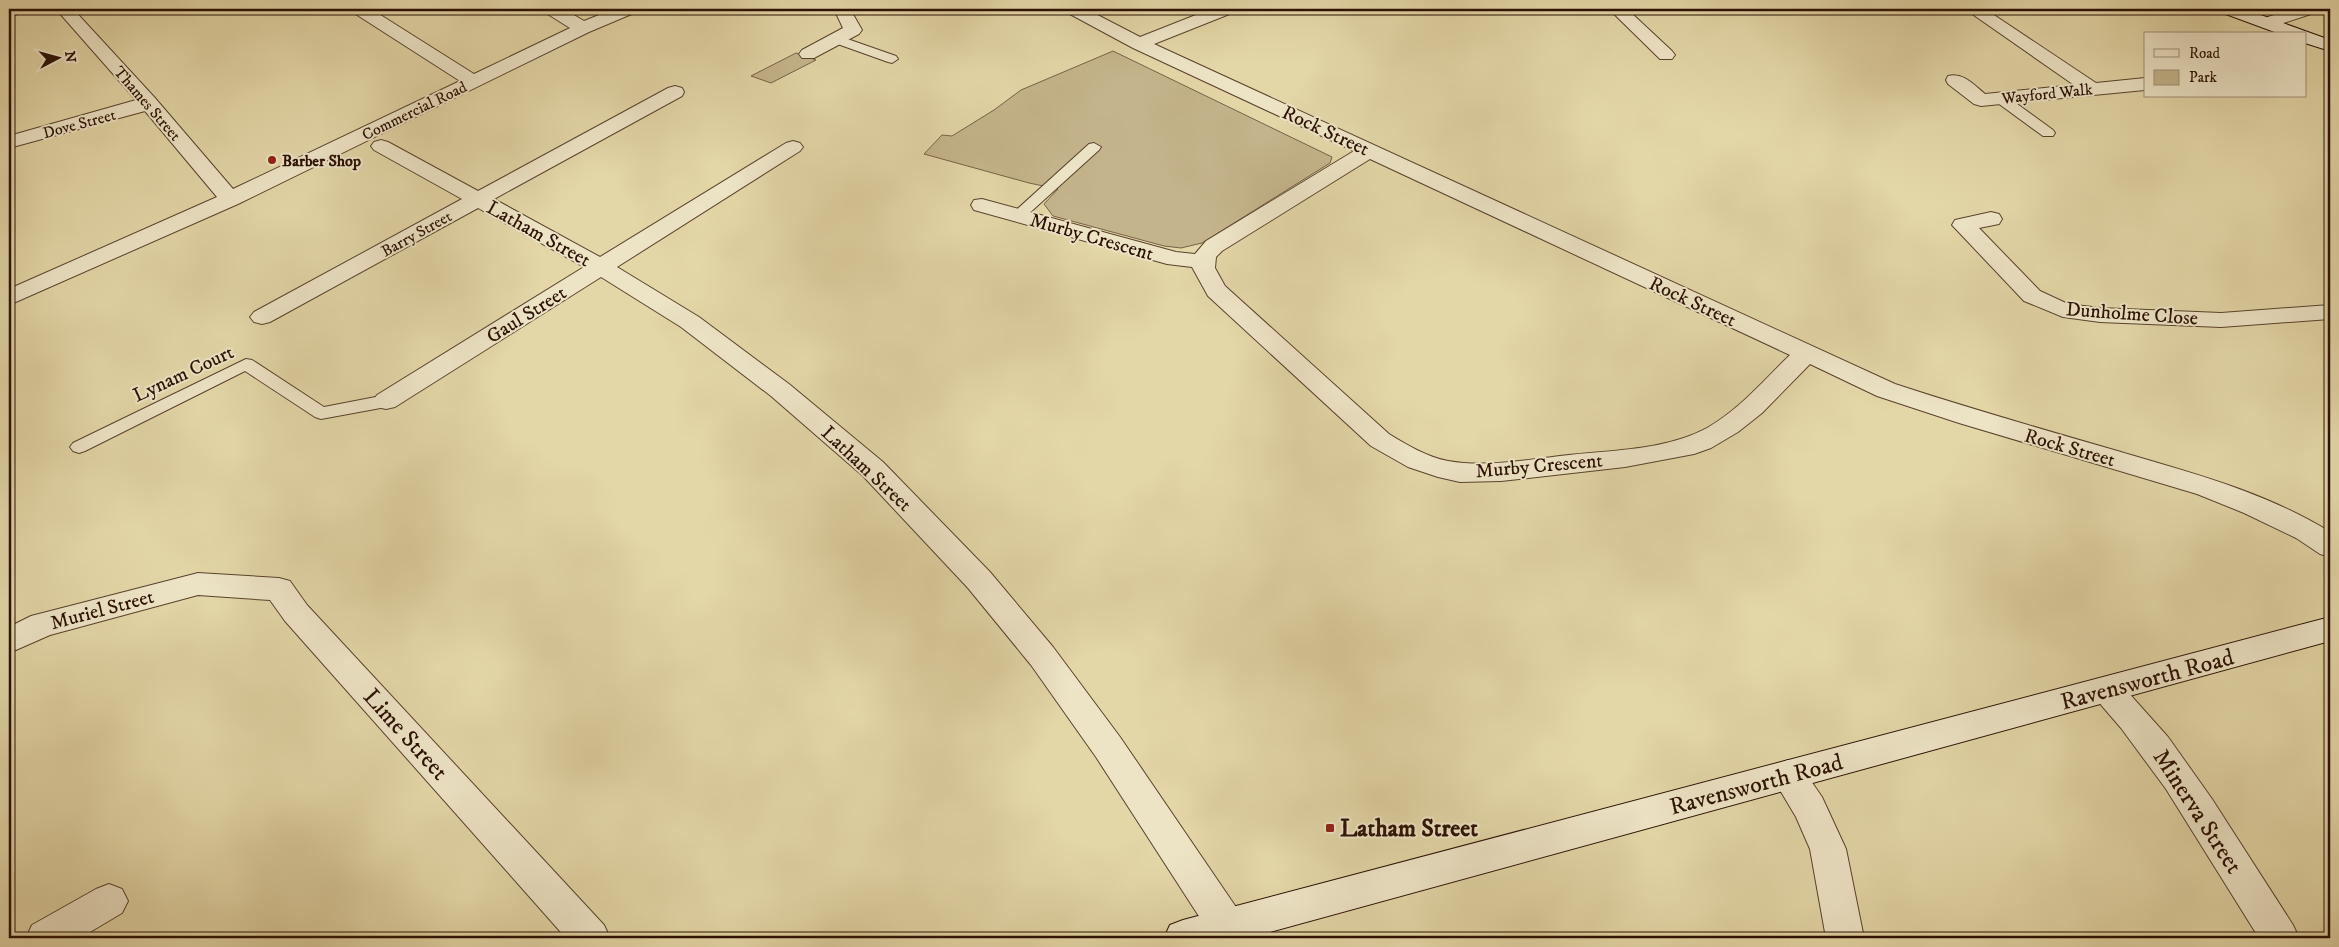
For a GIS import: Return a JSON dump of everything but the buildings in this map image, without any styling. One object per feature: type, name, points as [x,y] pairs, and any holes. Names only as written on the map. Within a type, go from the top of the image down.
[{"type":"street","name":"Thames Street","points":[[64,9],[148,102],[230,199]]},
{"type":"street","points":[[360,9],[473,81]]},
{"type":"street","points":[[552,9],[583,28]]},
{"type":"street","name":"Commercial Road","points":[[9,298],[230,199],[583,28],[628,9]]},
{"type":"street","points":[[808,54],[853,30],[842,9]]},
{"type":"street","name":"Rock Street","points":[[1074,9],[1138,44],[1886,390],[1968,417],[2207,487],[2263,510],[2306,531],[2330,546]]},
{"type":"street","points":[[1138,44],[1226,9]]},
{"type":"street","points":[[1974,9],[2092,89]]},
{"type":"street","points":[[2229,9],[2292,32]]},
{"type":"street","points":[[2268,23],[2308,9]]},
{"type":"street","points":[[1618,10],[1665,48]]},
{"type":"street","points":[[2306,37],[2330,46]]},
{"type":"street","name":"Wayford Walk","points":[[1954,80],[1980,100],[2144,84]]},
{"type":"street","name":"Barry Street","points":[[262,317],[675,92]]},
{"type":"street","name":"Dove Street","points":[[9,142],[138,107],[148,102]]},
{"type":"street","name":"Latham Street","points":[[381,146],[601,267],[690,322],[780,390],[873,469],[979,580],[1042,656],[1108,747],[1230,932]]},
{"type":"street","name":"Gaul Street","points":[[386,401],[792,147]]},
{"type":"street","points":[[1202,261],[1204,253],[1214,246],[1369,150]]},
{"type":"street","name":"Murby Crescent","points":[[982,204],[1174,259],[1202,261],[1206,276],[1216,291],[1380,440],[1404,455],[1428,465],[1459,472],[1493,473],[1628,457],[1688,445],[1715,435],[1734,423],[1807,354]]},
{"type":"street","name":"Dunholme Close","points":[[1991,219],[1964,225],[2032,296],[2062,310],[2100,315],[2221,320],[2330,312]]},
{"type":"street","name":"Muriel Street","points":[[9,641],[42,625],[198,584]]},
{"type":"street","name":"Lime Street","points":[[198,584],[279,588],[296,613],[591,938]]},
{"type":"street","name":"Ravensworth Road","points":[[1182,938],[1230,932],[1788,775],[2330,629]]},
{"type":"street","name":"Minerva Street","points":[[2107,690],[2134,717],[2172,767],[2280,938]]},
{"type":"street","points":[[1788,775],[1810,808],[1828,849],[1845,938]]},
{"type":"street","points":[[45,938],[110,901]]},
{"type":"lane","points":[[9,14],[27,9]]},
{"type":"lane","points":[[1618,10],[1638,9]]},
{"type":"lane","points":[[836,39],[892,59]]},
{"type":"lane","points":[[2000,98],[2048,133]]},
{"type":"lane","points":[[1019,215],[1094,147]]},
{"type":"lane","name":"Lynam Court","points":[[79,447],[246,364],[321,413],[386,401]]},
{"type":"green space","points":[[1113,51],[1332,157],[1330,163],[1202,243],[1181,248],[1164,246],[1053,216],[1044,204],[1058,189],[1029,183],[924,154],[942,135],[952,136],[994,110],[1021,90]]},
{"type":"green space","points":[[796,53],[816,60],[771,83],[751,76]]},
{"type":"place","name":"Barber Shop","points":[[272,160]]},
{"type":"place","name":"Latham Street","points":[[1330,828]]}]
